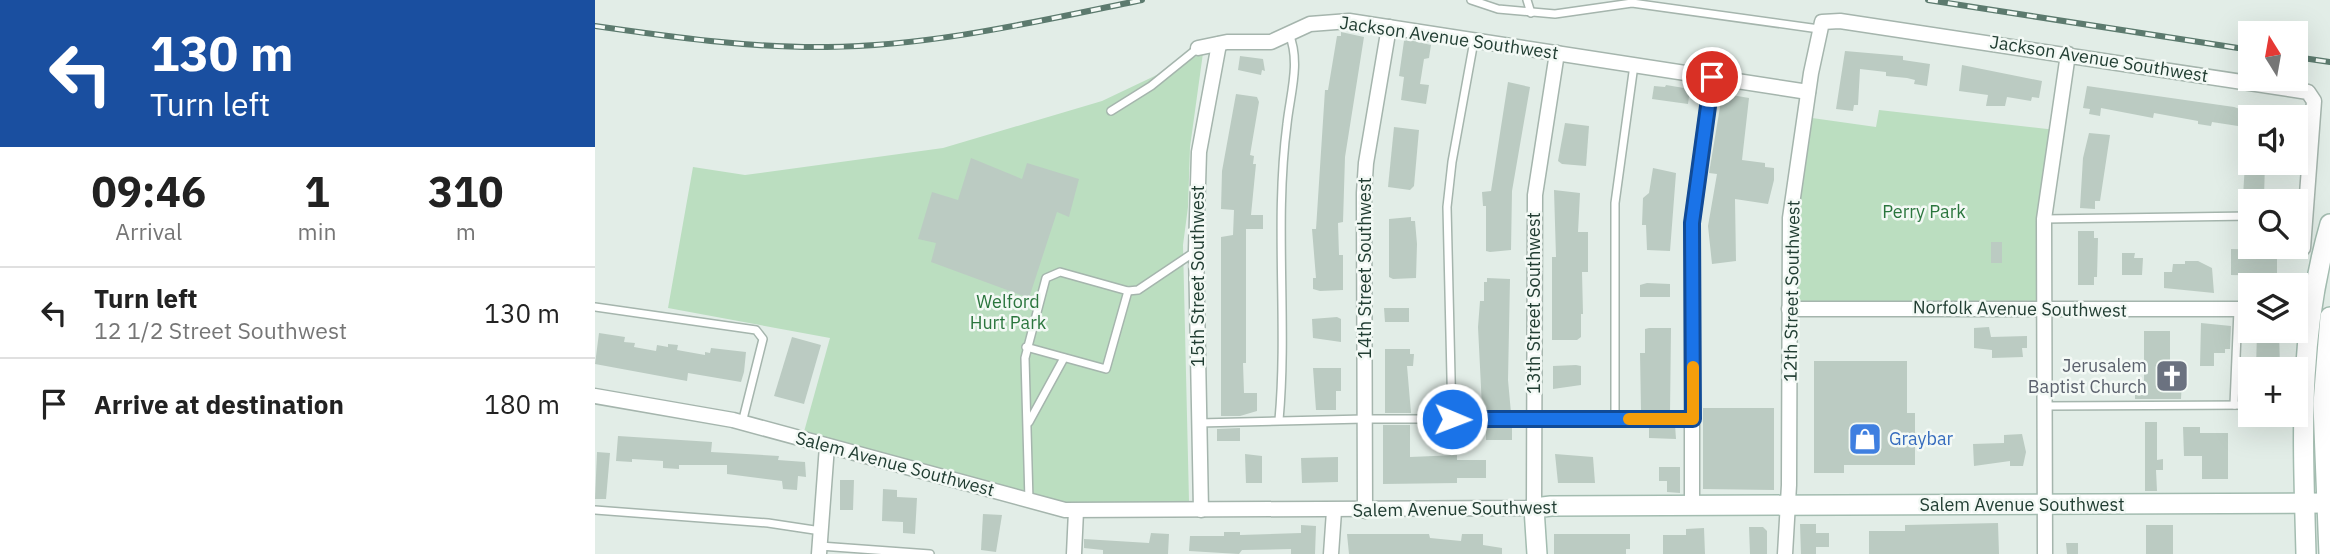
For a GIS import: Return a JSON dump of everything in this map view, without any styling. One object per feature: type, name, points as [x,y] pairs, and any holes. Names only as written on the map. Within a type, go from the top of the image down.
[{"type":"street","name":"Jackson Avenue Southwest","points":[[1819,29],[1826,20],[1840,21],[2068,54],[2312,95],[2303,189]]},
{"type":"street","name":"Jackson Avenue Southwest","points":[[1198,48],[1219,44],[1271,42],[1310,24],[1330,21],[1389,27],[1808,92]]},
{"type":"street","name":"14th Street Southwest","points":[[1365,511],[1364,193],[1368,151],[1389,27]]},
{"type":"street","name":"12th Street Southwest","points":[[1785,554],[1790,218],[1819,29]]},
{"type":"street","name":"15th Street Southwest","points":[[1201,510],[1196,250],[1199,152],[1219,44]]},
{"type":"street","name":"13th Street Southwest","points":[[1537,554],[1534,508],[1535,195],[1557,53]]},
{"type":"street","points":[[2045,554],[2044,219],[2068,54]]},
{"type":"street","points":[[1692,506],[1692,223],[1712,77]]},
{"type":"street","points":[[2308,295],[2330,224]]},
{"type":"street","name":"Norfolk Avenue Southwest","points":[[1789,309],[2238,309]]},
{"type":"street","points":[[2329,554],[2327,405],[2330,317]]},
{"type":"street","name":"Salem Avenue Southwest","points":[[595,396],[697,412],[1076,512],[2329,503]]},
{"type":"street","points":[[2300,427],[2306,554]]},
{"type":"street","points":[[820,544],[827,446]]},
{"type":"street","points":[[1331,554],[1333,511]]},
{"type":"street","points":[[1074,554],[1076,512]]},
{"type":"lane","points":[[1471,0],[1499,9],[1531,13],[1578,12],[1632,3],[1819,29]]},
{"type":"lane","points":[[1527,0],[1531,13]]},
{"type":"lane","points":[[1279,421],[1283,328],[1282,165],[1296,58],[1289,34]]},
{"type":"lane","points":[[1452,419],[1447,206],[1452,162],[1474,40]]},
{"type":"lane","name":"Jackson Avenue Southwest","points":[[1111,111],[1151,86],[1198,48]]},
{"type":"lane","points":[[1615,419],[1615,203],[1634,65]]},
{"type":"lane","points":[[2044,219],[2238,216]]},
{"type":"lane","points":[[1029,501],[1026,347],[1049,274],[1060,272],[1128,291],[1147,286],[1196,250]]},
{"type":"lane","points":[[1026,347],[1106,369],[1128,291]]},
{"type":"lane","points":[[595,307],[755,330],[762,339],[762,351],[742,423]]},
{"type":"lane","points":[[2234,405],[2240,343]]},
{"type":"lane","points":[[1028,425],[1064,358]]},
{"type":"lane","points":[[2045,406],[2238,405]]},
{"type":"lane","points":[[1198,423],[1364,419],[1693,419]]},
{"type":"lane","points":[[595,510],[768,523],[820,544],[930,554]]},
{"type":"green space","name":"Welford Hurt Park","points":[[1203,53],[1190,147],[1188,207],[1183,245],[1189,501],[1076,511],[802,439],[830,338],[668,308],[693,167],[745,175],[943,148],[1102,101]]},
{"type":"green space","name":"Perry Park","points":[[1879,110],[2056,130],[2044,309],[1789,309],[1805,117],[1876,127]]},
{"type":"building","points":[[1341,32],[1364,37],[1345,157],[1343,222],[1338,223],[1339,255],[1343,255],[1343,290],[1320,291],[1313,289],[1313,278],[1316,278],[1312,229],[1316,229],[1325,90],[1328,90],[1337,36],[1341,36]]},
{"type":"building","points":[[1404,41],[1431,45],[1429,58],[1424,59],[1420,84],[1429,85],[1426,104],[1401,100],[1404,77],[1399,76]]},
{"type":"building","points":[[1845,51],[1903,56],[1903,60],[1930,64],[1927,86],[1914,84],[1915,80],[1907,78],[1886,76],[1886,72],[1860,69],[1858,105],[1854,105],[1853,111],[1836,109]]},
{"type":"building","points":[[1240,56],[1263,59],[1265,71],[1262,70],[1261,75],[1238,70]]},
{"type":"building","points":[[1962,65],[2042,81],[2039,98],[2032,97],[2031,101],[2007,97],[2005,106],[1986,106],[1988,95],[1959,91]]},
{"type":"building","points":[[1508,82],[1530,87],[1512,191],[1511,250],[1490,252],[1486,251],[1486,206],[1483,206],[1482,192],[1491,191]]},
{"type":"building","points":[[1654,86],[1690,89],[1688,104],[1652,99]]},
{"type":"building","points":[[2087,86],[2234,107],[2238,108],[2238,126],[2212,122],[2211,126],[2154,113],[2153,118],[2101,108],[2100,116],[2089,114],[2090,109],[2083,108]]},
{"type":"building","points":[[1236,94],[1257,97],[1259,102],[1250,155],[1254,156],[1253,164],[1256,164],[1251,215],[1263,215],[1263,229],[1246,229],[1246,363],[1243,363],[1244,393],[1257,393],[1257,411],[1240,416],[1221,416],[1221,237],[1233,235],[1234,210],[1221,209],[1222,171]]},
{"type":"building","points":[[1722,95],[1749,98],[1742,160],[1765,163],[1765,167],[1774,168],[1774,180],[1768,204],[1735,199],[1736,261],[1712,264],[1708,226],[1717,174],[1709,173]]},
{"type":"building","points":[[1565,123],[1589,126],[1586,166],[1562,164],[1558,161]]},
{"type":"building","points":[[1394,127],[1419,130],[1414,186],[1410,190],[1388,187]]},
{"type":"building","points":[[2089,133],[2110,135],[2100,201],[2095,201],[2095,209],[2080,208],[2083,158]]},
{"type":"building","points":[[971,158],[1022,179],[1027,163],[1079,179],[1069,217],[1057,212],[1029,298],[931,262],[936,243],[918,239],[932,192],[958,200]]},
{"type":"building","points":[[1653,168],[1676,173],[1670,251],[1647,250],[1646,225],[1642,225],[1643,198],[1649,193]]},
{"type":"building","points":[[2244,175],[2265,175],[2264,189],[2243,189]]},
{"type":"building","points":[[1554,190],[1580,193],[1578,232],[1588,232],[1588,272],[1582,272],[1583,314],[1581,337],[1577,340],[1552,340],[1552,257],[1556,257]]},
{"type":"building","points":[[1411,217],[1411,221],[1415,221],[1417,244],[1416,278],[1393,279],[1389,277],[1389,219]]},
{"type":"building","points":[[2078,231],[2094,231],[2094,238],[2098,238],[2097,277],[2094,277],[2094,285],[2078,285]]},
{"type":"building","points":[[1991,242],[2002,242],[2002,263],[1991,263]]},
{"type":"building","points":[[2231,249],[2238,249],[2238,259],[2277,259],[2277,273],[2231,275]]},
{"type":"building","points":[[2122,253],[2135,253],[2134,258],[2143,258],[2142,275],[2122,275]]},
{"type":"building","points":[[2185,261],[2198,261],[2212,268],[2214,293],[2164,288],[2164,272],[2172,272],[2173,264],[2185,264]]},
{"type":"building","points":[[1487,278],[1510,279],[1508,380],[1511,413],[1486,413],[1486,407],[1482,407],[1478,327],[1480,301],[1484,301],[1484,282],[1487,282]]},
{"type":"building","points":[[1670,284],[1670,297],[1640,297],[1640,285]]},
{"type":"building","points":[[1384,308],[1409,308],[1409,322],[1385,322]]},
{"type":"building","points":[[1312,319],[1341,319],[1341,342],[1313,338]]},
{"type":"building","points":[[2201,323],[2231,326],[2230,349],[2225,349],[2225,353],[2214,353],[2214,366],[2200,366]]},
{"type":"building","points":[[1989,327],[1991,337],[2027,336],[2027,348],[2022,348],[2023,357],[1992,358],[1992,350],[1974,348],[1974,328]]},
{"type":"building","points":[[1671,328],[1670,413],[1641,410],[1640,353],[1645,353],[1645,329]]},
{"type":"building","points":[[2144,331],[2170,331],[2170,360],[2183,360],[2181,399],[2135,399],[2135,383],[2144,383]]},
{"type":"building","points":[[599,333],[625,337],[624,342],[635,343],[634,347],[656,351],[657,345],[668,347],[668,344],[678,345],[677,350],[705,355],[705,352],[710,353],[711,348],[746,352],[741,382],[688,373],[687,381],[595,364]]},
{"type":"building","points":[[792,337],[821,345],[804,404],[774,396]]},
{"type":"building","points":[[2257,343],[2279,343],[2280,357],[2256,357]]},
{"type":"building","points":[[1385,349],[1410,349],[1410,354],[1414,354],[1413,366],[1407,366],[1411,413],[1385,413]]},
{"type":"building","name":"Graybar","points":[[1814,361],[1907,361],[1907,413],[1915,413],[1915,465],[1844,465],[1844,473],[1814,473]]},
{"type":"building","points":[[1553,366],[1581,366],[1581,385],[1553,389]]},
{"type":"building","points":[[1313,368],[1341,368],[1341,391],[1336,391],[1336,410],[1316,410]]},
{"type":"building","points":[[1703,408],[1774,408],[1774,490],[1703,489]]},
{"type":"building","points":[[2145,422],[2157,422],[2157,460],[2163,459],[2163,470],[2156,470],[2157,491],[2145,491]]},
{"type":"building","points":[[1383,425],[1410,425],[1410,457],[1457,455],[1457,460],[1486,460],[1486,478],[1457,478],[1457,483],[1383,484]]},
{"type":"building","points":[[1486,425],[1512,425],[1512,440],[1486,440]]},
{"type":"building","points":[[1649,425],[1675,425],[1676,439],[1649,438]]},
{"type":"building","points":[[2183,427],[2200,427],[2200,433],[2228,433],[2228,479],[2202,479],[2202,456],[2184,456]]},
{"type":"building","points":[[1240,428],[1240,441],[1217,441],[1217,429]]},
{"type":"building","points":[[2022,434],[2026,452],[2023,466],[2010,466],[2010,461],[1974,466],[1973,444],[2004,443],[2004,435]]},
{"type":"building","points":[[618,436],[712,442],[711,452],[779,456],[778,460],[805,462],[806,477],[798,476],[797,490],[783,489],[782,481],[727,474],[727,465],[679,465],[679,469],[663,468],[663,461],[616,461]]},
{"type":"building","points":[[597,452],[610,453],[606,499],[595,499]]},
{"type":"building","points":[[1245,454],[1262,456],[1262,483],[1246,483]]},
{"type":"building","points":[[1555,454],[1593,457],[1595,483],[1558,483]]},
{"type":"building","points":[[1338,457],[1338,482],[1302,483],[1301,458]]},
{"type":"building","points":[[1659,467],[1680,467],[1680,493],[1667,492],[1667,481],[1659,481]]},
{"type":"building","points":[[840,480],[854,480],[853,510],[840,510]]},
{"type":"building","points":[[883,489],[897,490],[897,497],[917,498],[915,534],[903,533],[903,522],[882,521]]},
{"type":"building","points":[[983,514],[1002,515],[996,552],[981,550]]},
{"type":"building","points":[[1998,523],[1999,554],[1869,554],[1869,531],[1905,531],[1905,525]]},
{"type":"building","points":[[1800,524],[1816,524],[1816,533],[1829,533],[1829,547],[1816,547],[1816,554],[1801,554]]},
{"type":"building","points":[[1301,525],[1316,526],[1315,554],[1291,554],[1291,549],[1242,550],[1239,554],[1189,551],[1190,536],[1224,536],[1224,532],[1240,532],[1240,535],[1301,533]]},
{"type":"building","points":[[2146,525],[2173,525],[2173,554],[2146,554]]},
{"type":"building","points":[[1749,527],[1763,527],[1767,531],[1767,554],[1750,554]]},
{"type":"building","points":[[1704,528],[1705,554],[1663,554],[1663,535],[1686,535],[1686,529]]},
{"type":"building","points":[[1151,533],[1169,534],[1168,554],[1103,554],[1103,550],[1084,548],[1084,539],[1149,543]]},
{"type":"building","points":[[1347,534],[1429,534],[1430,538],[1461,541],[1462,534],[1483,534],[1483,545],[1502,548],[1502,554],[1349,554]]},
{"type":"building","points":[[1554,534],[1630,534],[1630,549],[1626,549],[1626,554],[1554,554]]},
{"type":"building","points":[[2066,543],[2078,543],[2078,554],[2067,554]]},
{"type":"railway","points":[[595,26],[740,44],[867,46],[986,31],[1142,0]]},
{"type":"railway","points":[[1928,0],[2238,48]]},
{"type":"railway","points":[[2308,59],[2330,62]]},
{"type":"slow traffic","points":[[1629,419],[1693,419],[1693,367]]},
{"type":"place","name":"Jerusalem Baptist Church","points":[[2172,376]]},
{"type":"place","name":"Graybar","points":[[1865,439]]},
{"type":"route","points":[[1452,419],[1693,419],[1692,223],[1712,77]]}]
